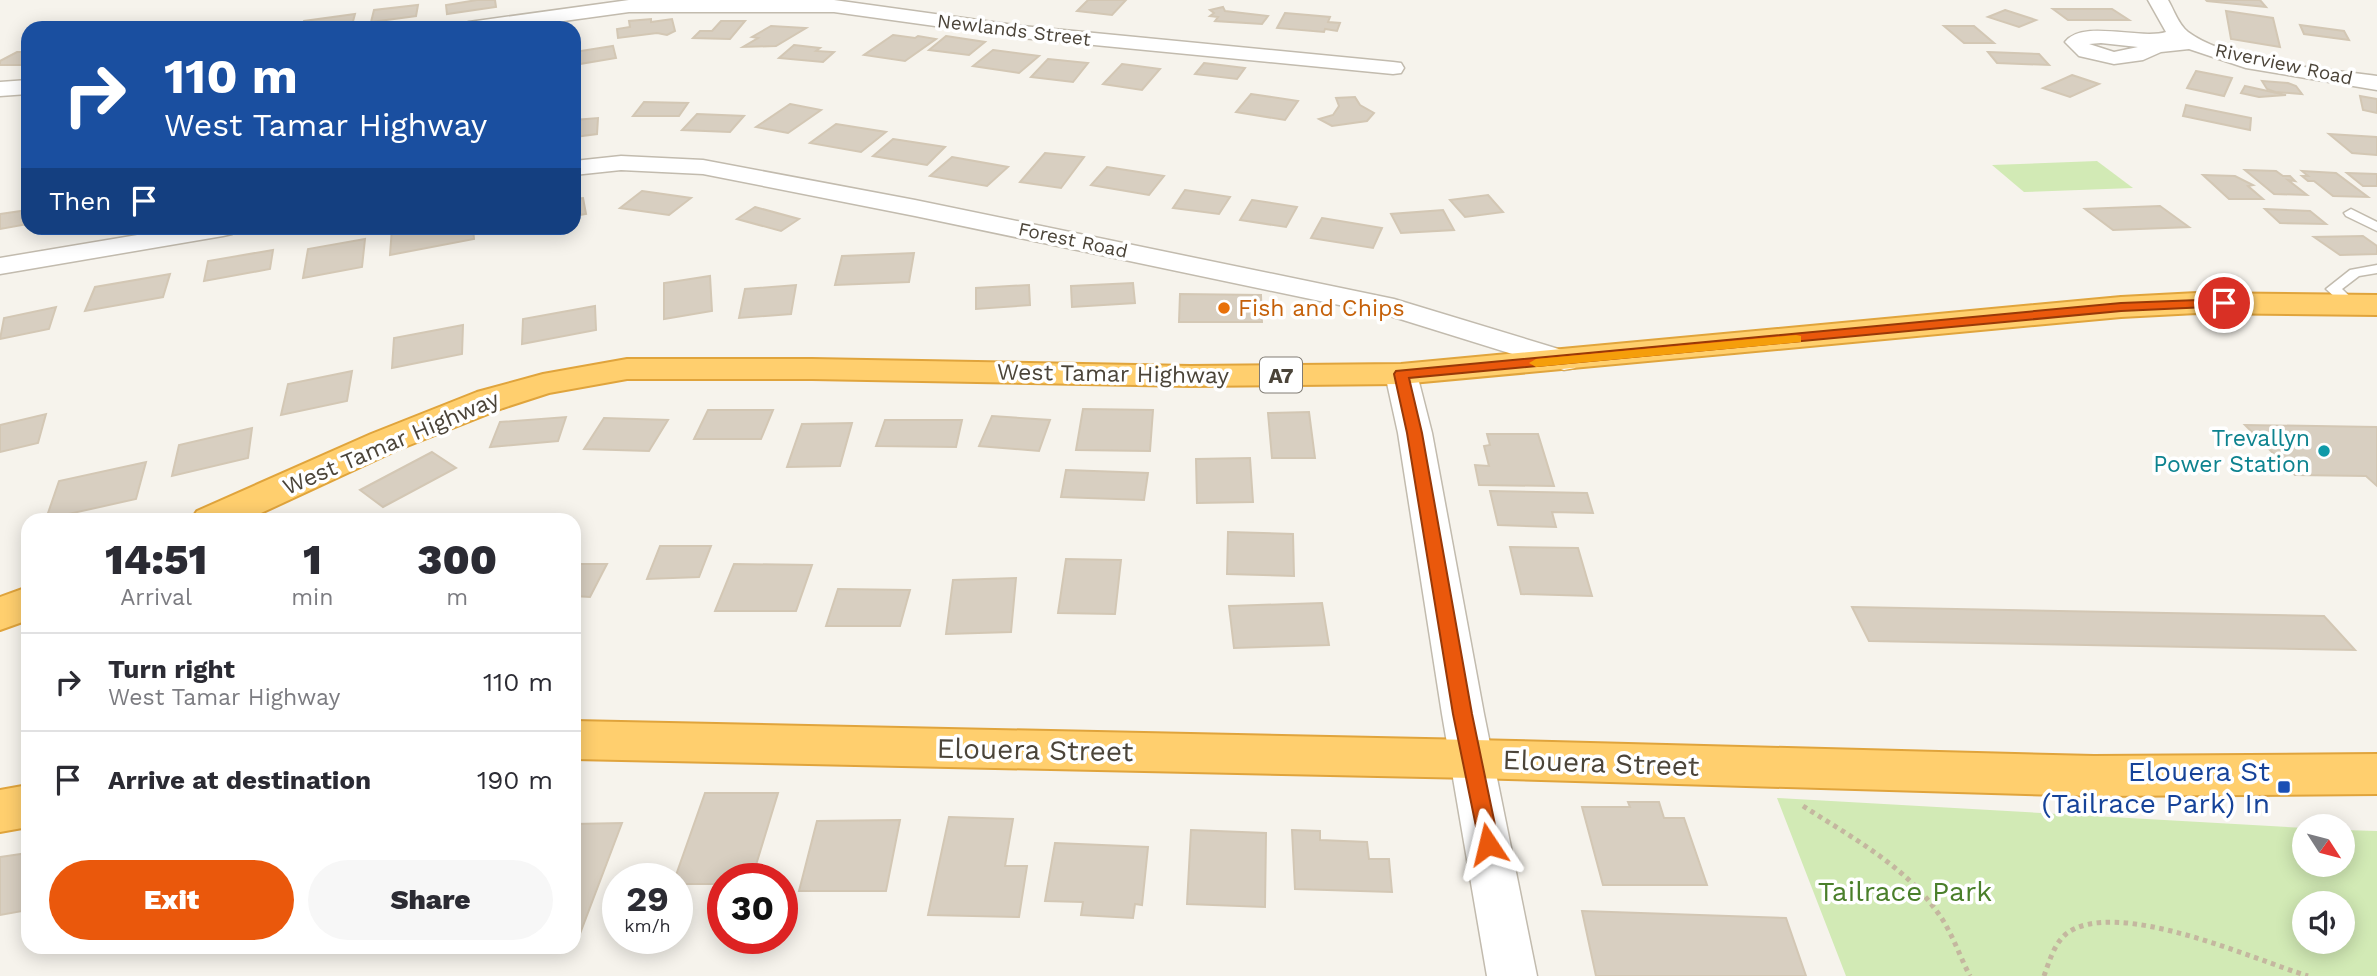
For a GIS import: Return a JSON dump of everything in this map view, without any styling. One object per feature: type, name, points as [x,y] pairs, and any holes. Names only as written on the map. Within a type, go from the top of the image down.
[{"type":"highway","name":"West Tamar Highway","points":[[227,513],[384,442],[490,400],[543,384],[627,369],[812,369],[1190,376],[1401,374],[1564,361],[2121,307],[2197,303],[2364,305]]},
{"type":"highway","points":[[0,615],[21,605]]},
{"type":"highway","name":"Elouera Street","points":[[581,740],[1473,759],[2080,776],[2377,774]]},
{"type":"highway","points":[[0,811],[21,807]]},
{"type":"street","name":"Riverview Road","points":[[2158,0],[2185,39],[2252,62],[2377,83]]},
{"type":"street","name":"Newlands Street","points":[[520,21],[629,6],[834,6],[1050,35],[1393,68]]},
{"type":"street","points":[[0,89],[21,88]]},
{"type":"street","name":"Forest Road","points":[[581,167],[634,163],[703,167],[915,208],[1394,308],[1564,361]]},
{"type":"street","points":[[0,266],[182,235]]},
{"type":"street","points":[[1444,323],[1457,348],[1450,370]]},
{"type":"street","points":[[1401,374],[1415,433],[1460,700],[1512,976]]},
{"type":"lane","points":[[2351,213],[2377,227]]},
{"type":"lane","points":[[2364,305],[2333,289],[2355,272],[2377,269]]},
{"type":"path","points":[[1798,803],[1880,856],[1923,894],[1940,915],[1970,976]]},
{"type":"path","points":[[2044,976],[2048,961],[2067,933],[2091,925],[2121,923],[2147,924],[2192,933],[2308,976]]},
{"type":"green space","points":[[2097,161],[2133,188],[2024,192],[1992,165]]},
{"type":"green space","name":"Tailrace Park","points":[[1777,798],[2292,827],[2292,877],[2356,877],[2356,830],[2377,831],[2377,976],[1846,976]]},
{"type":"building","points":[[495,0],[496,7],[447,14],[446,5]]},
{"type":"building","points":[[1088,0],[1126,0],[1112,15],[1077,11]]},
{"type":"building","points":[[2260,0],[2266,7],[2207,1]]},
{"type":"building","points":[[418,5],[416,16],[378,21],[371,21],[374,10]]},
{"type":"building","points":[[1223,7],[1225,11],[1268,16],[1262,24],[1215,21],[1218,17],[1210,16],[1214,13],[1210,10]]},
{"type":"building","points":[[2053,9],[2112,9],[2129,20],[2068,20]]},
{"type":"building","points":[[2005,10],[2036,20],[2019,27],[1988,17]]},
{"type":"building","points":[[2226,11],[2273,18],[2280,47],[2231,39]]},
{"type":"building","points":[[1285,13],[1330,17],[1328,22],[1340,23],[1337,31],[1277,28]]},
{"type":"building","points":[[355,14],[353,21],[304,21]]},
{"type":"building","points":[[651,19],[651,22],[672,19],[675,31],[667,35],[657,33],[618,38],[617,29],[630,27],[629,21]]},
{"type":"building","points":[[721,21],[745,21],[730,39],[693,38],[700,31],[712,31]]},
{"type":"building","points":[[2300,25],[2344,31],[2349,40],[2304,34]]},
{"type":"building","points":[[771,26],[806,28],[776,46],[743,47],[758,38],[752,37]]},
{"type":"building","points":[[1944,26],[1974,26],[1994,43],[1964,43]]},
{"type":"building","points":[[893,35],[936,39],[905,61],[864,55]]},
{"type":"building","points":[[946,36],[985,42],[969,55],[929,50]]},
{"type":"building","points":[[794,45],[820,48],[816,51],[834,52],[823,62],[779,58]]},
{"type":"building","points":[[613,46],[616,58],[581,64],[581,51]]},
{"type":"building","points":[[993,50],[1039,56],[1019,73],[973,66]]},
{"type":"building","points":[[21,52],[21,65],[0,65],[0,61]]},
{"type":"building","points":[[1988,52],[2039,54],[2049,65],[1997,63]]},
{"type":"building","points":[[1048,59],[1088,63],[1073,82],[1031,77]]},
{"type":"building","points":[[1204,63],[1245,68],[1237,79],[1195,74]]},
{"type":"building","points":[[1122,64],[1160,69],[1142,90],[1103,84]]},
{"type":"building","points":[[2196,71],[2232,78],[2224,96],[2187,88]]},
{"type":"building","points":[[2072,75],[2099,84],[2070,97],[2043,88]]},
{"type":"building","points":[[2262,81],[2288,83],[2296,86],[2302,94],[2275,92],[2267,89]]},
{"type":"building","points":[[2245,86],[2286,95],[2259,97],[2241,93]]},
{"type":"building","points":[[1251,94],[1298,101],[1285,120],[1236,112]]},
{"type":"building","points":[[2360,96],[2377,99],[2377,113],[2363,110]]},
{"type":"building","points":[[1355,97],[1360,105],[1374,113],[1367,121],[1332,126],[1319,119],[1333,115],[1339,106],[1336,98]]},
{"type":"building","points":[[644,102],[688,103],[679,116],[633,116]]},
{"type":"building","points":[[790,104],[821,110],[788,133],[756,127]]},
{"type":"building","points":[[2186,105],[2251,118],[2250,130],[2183,116]]},
{"type":"building","points":[[697,114],[744,116],[730,132],[682,130]]},
{"type":"building","points":[[598,118],[597,134],[581,136],[581,119]]},
{"type":"building","points":[[836,124],[886,132],[861,152],[810,143]]},
{"type":"building","points":[[2329,134],[2377,137],[2377,155],[2352,153]]},
{"type":"building","points":[[893,139],[945,147],[927,165],[873,156]]},
{"type":"building","points":[[1045,153],[1084,157],[1061,188],[1020,182]]},
{"type":"building","points":[[952,157],[1008,167],[987,186],[930,176]]},
{"type":"building","points":[[1107,167],[1164,176],[1149,195],[1091,185]]},
{"type":"building","points":[[2245,170],[2276,171],[2283,176],[2290,176],[2295,181],[2288,180],[2307,195],[2274,194]]},
{"type":"building","points":[[2302,171],[2336,173],[2368,197],[2333,196],[2314,181],[2308,181],[2302,176],[2308,176]]},
{"type":"building","points":[[2347,173],[2377,174],[2377,186],[2363,186]]},
{"type":"building","points":[[2203,175],[2235,176],[2253,185],[2248,186],[2263,199],[2229,199]]},
{"type":"building","points":[[1185,190],[1230,197],[1219,214],[1173,208]]},
{"type":"building","points":[[642,191],[691,198],[669,215],[620,208]]},
{"type":"building","points":[[1488,195],[1503,212],[1465,217],[1450,200]]},
{"type":"building","points":[[581,198],[586,214],[581,215]]},
{"type":"building","points":[[1252,200],[1297,207],[1286,227],[1240,220]]},
{"type":"building","points":[[2160,206],[2189,227],[2113,230],[2085,209]]},
{"type":"building","points":[[755,207],[799,219],[781,231],[737,219]]},
{"type":"building","points":[[2265,209],[2310,211],[2326,224],[2280,223]]},
{"type":"building","points":[[1443,210],[1454,230],[1401,233],[1391,214]]},
{"type":"building","points":[[21,211],[21,225],[0,229],[0,214]]},
{"type":"building","points":[[1322,218],[1382,228],[1373,248],[1311,238]]},
{"type":"building","points":[[391,235],[474,235],[474,239],[390,255]]},
{"type":"building","points":[[2363,236],[2377,246],[2377,254],[2340,255],[2314,237]]},
{"type":"building","points":[[365,239],[362,267],[303,278],[308,249]]},
{"type":"building","points":[[273,250],[270,269],[204,281],[208,261]]},
{"type":"building","points":[[914,253],[909,282],[835,285],[842,256]]},
{"type":"building","points":[[170,274],[163,297],[85,311],[95,287]]},
{"type":"building","points":[[710,276],[712,311],[664,319],[664,283]]},
{"type":"building","points":[[1133,283],[1135,303],[1072,307],[1071,286]]},
{"type":"building","points":[[796,285],[791,314],[739,318],[745,289]]},
{"type":"building","points":[[1029,285],[1030,305],[976,309],[976,288]]},
{"type":"building","points":[[1180,294],[1261,295],[1262,322],[1179,322]]},
{"type":"building","points":[[595,306],[596,330],[522,344],[523,319]]},
{"type":"building","points":[[56,307],[49,329],[0,339],[4,318]]},
{"type":"building","points":[[463,325],[462,354],[392,368],[394,338]]},
{"type":"building","points":[[352,371],[347,401],[281,415],[288,384]]},
{"type":"building","points":[[1083,409],[1153,410],[1150,451],[1076,450]]},
{"type":"building","points":[[708,410],[773,410],[761,439],[694,439]]},
{"type":"building","points":[[1309,412],[1315,458],[1272,458],[1268,413]]},
{"type":"building","points":[[46,414],[38,443],[0,452],[0,425]]},
{"type":"building","points":[[992,416],[1050,420],[1039,451],[979,446]]},
{"type":"building","points":[[566,417],[558,441],[490,447],[500,422]]},
{"type":"building","points":[[604,418],[668,420],[649,451],[584,449]]},
{"type":"building","points":[[885,420],[962,420],[956,447],[876,446]]},
{"type":"building","points":[[852,423],[840,466],[787,467],[802,424]]},
{"type":"building","name":"Trevallyn Power Station","points":[[2245,425],[2377,427],[2377,486],[2366,476],[2295,475]]},
{"type":"building","points":[[252,428],[248,458],[172,476],[179,445]]},
{"type":"building","points":[[1487,434],[1538,434],[1554,486],[1479,485],[1475,465],[1489,466],[1484,446],[1490,445]]},
{"type":"building","points":[[432,452],[456,468],[383,507],[360,490]]},
{"type":"building","points":[[1250,458],[1253,502],[1197,503],[1196,459]]},
{"type":"building","points":[[146,462],[136,499],[73,513],[48,513],[59,481]]},
{"type":"building","points":[[1066,470],[1148,473],[1144,500],[1061,497]]},
{"type":"building","points":[[1490,491],[1587,493],[1593,513],[1552,512],[1556,527],[1498,525]]},
{"type":"building","points":[[1228,532],[1293,534],[1294,576],[1227,574]]},
{"type":"building","points":[[660,546],[711,546],[699,577],[647,579]]},
{"type":"building","points":[[1510,547],[1578,548],[1592,596],[1521,594]]},
{"type":"building","points":[[1066,559],[1121,560],[1115,614],[1058,613]]},
{"type":"building","points":[[581,564],[607,564],[590,597],[581,596]]},
{"type":"building","points":[[734,564],[812,565],[796,611],[715,611]]},
{"type":"building","points":[[1016,578],[1011,632],[946,634],[953,580]]},
{"type":"building","points":[[838,589],[910,590],[900,626],[826,626]]},
{"type":"building","points":[[1322,603],[1329,645],[1234,648],[1229,606]]},
{"type":"building","points":[[1852,607],[2324,616],[2355,650],[1869,641]]},
{"type":"building","points":[[705,793],[778,793],[757,863],[707,863],[707,884],[693,884],[693,863],[680,863]]},
{"type":"building","points":[[1628,802],[1659,802],[1664,818],[1684,818],[1707,885],[1603,885],[1582,807],[1630,807]]},
{"type":"building","points":[[949,817],[1013,819],[1005,866],[1027,866],[1019,917],[928,915]]},
{"type":"building","points":[[900,820],[886,891],[799,891],[817,821]]},
{"type":"building","points":[[622,823],[607,863],[602,863],[602,876],[581,931],[581,824]]},
{"type":"building","points":[[1191,830],[1266,833],[1265,907],[1187,904]]},
{"type":"building","points":[[1292,830],[1320,831],[1320,840],[1367,842],[1369,859],[1389,859],[1392,892],[1295,889]]},
{"type":"building","points":[[1055,843],[1148,847],[1142,905],[1135,904],[1133,918],[1081,915],[1083,902],[1045,901]]},
{"type":"building","points":[[21,854],[21,911],[0,915],[0,857]]},
{"type":"building","points":[[1582,911],[1786,918],[1806,976],[1596,976]]},
{"type":"slow traffic","points":[[1536,363],[1796,339]]},
{"type":"place","name":"Fish and Chips","points":[[1224,308]]},
{"type":"place","name":"Trevallyn Power Station","points":[[2324,451]]},
{"type":"place","name":"Elouera St (Tailrace Park) In","points":[[2284,787]]},
{"type":"route","points":[[1488,844],[1415,433],[1401,374],[1564,361],[2121,307],[2224,303]]}]
